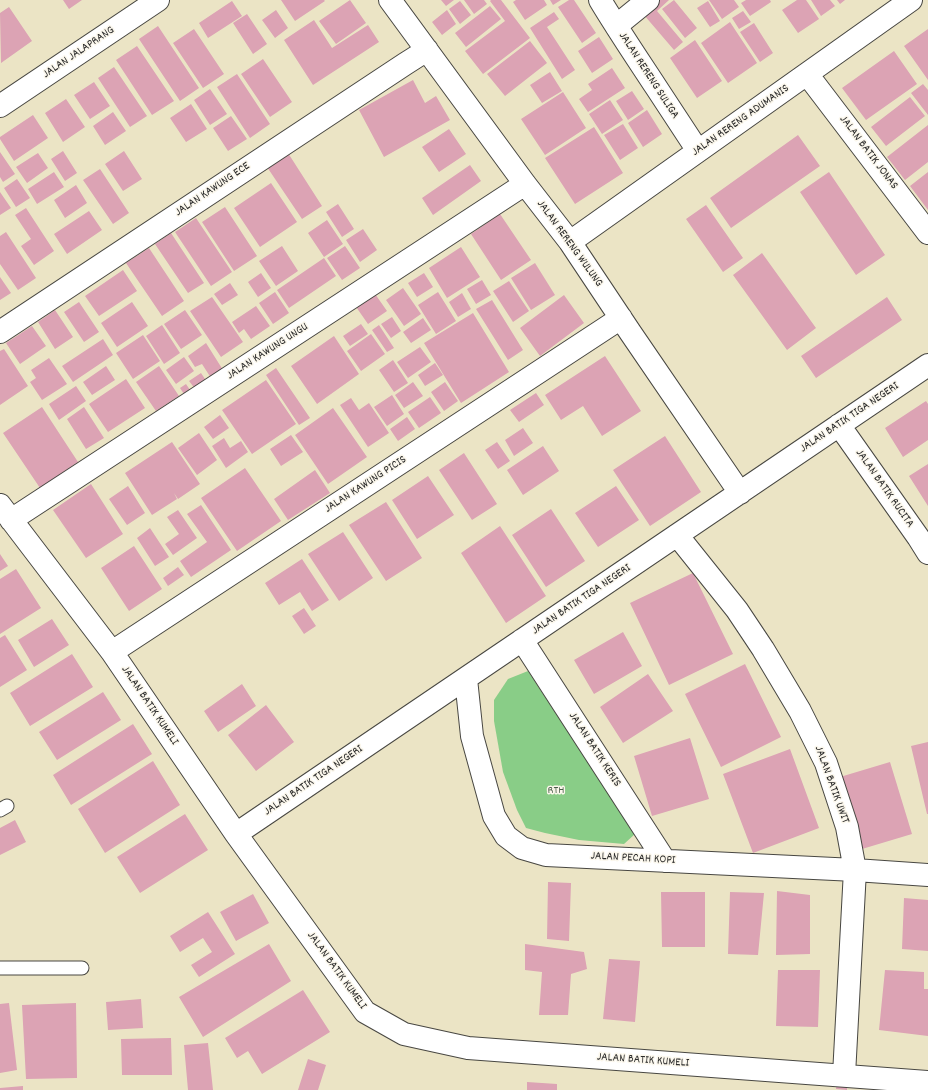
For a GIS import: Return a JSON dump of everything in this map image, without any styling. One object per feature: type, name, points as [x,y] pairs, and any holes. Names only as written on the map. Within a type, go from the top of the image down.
[{"type":"street","name":"JALAN JALAPRANG","points":[[3,98],[158,0]]},
{"type":"street","name":"JALAN RERENG WULUNG","points":[[390,0],[525,184],[570,242],[740,492]]},
{"type":"street","name":"JALAN RERENG SULIGA","points":[[600,0],[680,126],[698,151]]},
{"type":"street","points":[[616,26],[648,0]]},
{"type":"street","name":"JALAN RERENG ADUMANIS","points":[[570,242],[911,0]]},
{"type":"street","name":"JALAN KAWUNG ECE","points":[[0,332],[427,50]]},
{"type":"street","name":"JALAN BATIK JONAS","points":[[807,74],[928,232]]},
{"type":"street","name":"JALAN KAWUNG UNGU","points":[[6,513],[525,184]]},
{"type":"street","name":"JALAN KAWUNG PICIS","points":[[112,652],[621,318]]},
{"type":"street","name":"JALAN BATIK TIGA NEGERI","points":[[236,834],[928,365]]},
{"type":"street","name":"JALAN BATIK RUCITA","points":[[839,425],[928,553]]},
{"type":"street","name":"JALAN BATIK KUMELI","points":[[6,513],[112,652],[236,834],[365,1012],[404,1034],[468,1048],[928,1082]]},
{"type":"street","name":"JALAN BATIK UWIT","points":[[676,535],[737,610],[763,649],[800,711],[826,763],[847,827],[855,870],[844,1076]]},
{"type":"street","name":"JALAN BATIK KERIS","points":[[522,640],[665,861]]},
{"type":"street","name":"JALAN PECAH KOPI","points":[[466,679],[472,736],[494,816],[506,836],[522,848],[546,855],[928,875]]},
{"type":"lane","points":[[0,968],[82,968]]},
{"type":"green space","name":"RTH","points":[[528,671],[635,834],[624,844],[579,840],[526,828],[517,810],[503,772],[494,721],[494,700],[508,679]]},
{"type":"building","points":[[63,0],[82,0],[69,9]]},
{"type":"building","points":[[281,0],[324,0],[325,1],[295,21]]},
{"type":"building","points":[[350,0],[366,23],[336,44],[319,21]]},
{"type":"building","points":[[441,0],[454,0],[446,6]]},
{"type":"building","points":[[464,0],[484,0],[487,4],[474,14]]},
{"type":"building","points":[[501,0],[530,38],[483,74],[465,51],[505,21],[490,1]]},
{"type":"building","points":[[516,0],[544,0],[547,5],[525,20],[513,2]]},
{"type":"building","points":[[550,0],[561,0],[553,5]]},
{"type":"building","points":[[569,0],[574,0],[596,33],[582,43],[558,7]]},
{"type":"building","points":[[660,0],[669,0],[657,11],[683,42],[674,50],[644,15]]},
{"type":"building","points":[[674,0],[697,28],[685,38],[662,9]]},
{"type":"building","points":[[709,0],[734,0],[739,7],[722,19]]},
{"type":"building","points":[[746,0],[770,0],[771,2],[750,16],[741,3]]},
{"type":"building","points":[[797,0],[806,0],[819,19],[798,33],[782,10]]},
{"type":"building","points":[[811,0],[830,0],[835,6],[821,16]]},
{"type":"building","points":[[837,0],[845,0],[840,4]]},
{"type":"building","points":[[232,1],[242,16],[208,38],[199,23]]},
{"type":"building","points":[[460,1],[471,15],[460,24],[449,9]]},
{"type":"building","points":[[708,1],[720,21],[710,27],[697,8]]},
{"type":"building","points":[[490,6],[501,19],[466,47],[455,33]]},
{"type":"building","points":[[9,7],[32,41],[1,63],[0,13]]},
{"type":"building","points":[[276,10],[288,28],[275,38],[262,20]]},
{"type":"building","points":[[447,10],[456,24],[442,35],[432,22]]},
{"type":"building","points":[[743,11],[751,22],[739,29],[732,18]]},
{"type":"building","points":[[554,12],[559,19],[547,27],[575,70],[562,79],[530,28]]},
{"type":"building","points":[[247,14],[267,44],[253,54],[233,23]]},
{"type":"building","points":[[314,20],[332,48],[368,25],[379,42],[313,85],[284,40]]},
{"type":"building","points":[[730,22],[757,63],[728,83],[701,43]]},
{"type":"building","points":[[754,23],[773,53],[760,62],[740,32]]},
{"type":"building","points":[[158,26],[199,88],[180,101],[139,39]]},
{"type":"building","points":[[194,29],[224,74],[203,88],[173,43]]},
{"type":"building","points":[[928,29],[928,80],[904,46]]},
{"type":"building","points":[[599,37],[613,59],[592,73],[578,51]]},
{"type":"building","points":[[695,40],[722,81],[697,98],[670,58]]},
{"type":"building","points":[[530,41],[547,63],[505,96],[487,74]]},
{"type":"building","points":[[137,46],[174,101],[152,115],[116,60]]},
{"type":"building","points":[[894,51],[917,84],[866,120],[842,88]]},
{"type":"building","points":[[263,59],[292,102],[270,117],[241,74]]},
{"type":"building","points":[[114,67],[147,116],[130,127],[98,78]]},
{"type":"building","points":[[612,68],[625,88],[588,112],[579,99],[592,90],[588,84]]},
{"type":"building","points":[[550,72],[562,91],[542,103],[530,85]]},
{"type":"building","points":[[237,74],[270,124],[250,138],[217,87]]},
{"type":"building","points":[[413,80],[425,103],[436,96],[450,120],[384,157],[359,110]]},
{"type":"building","points":[[94,82],[110,106],[90,119],[74,95]]},
{"type":"building","points":[[923,84],[928,90],[928,115],[911,93]]},
{"type":"building","points":[[210,89],[227,114],[210,125],[194,100]]},
{"type":"building","points":[[632,91],[644,109],[628,120],[616,101]]},
{"type":"building","points":[[563,92],[586,128],[545,155],[521,119]]},
{"type":"building","points":[[910,97],[925,116],[886,146],[871,127]]},
{"type":"building","points":[[66,99],[85,127],[63,142],[45,113]]},
{"type":"building","points":[[610,100],[623,120],[602,134],[589,114]]},
{"type":"building","points":[[191,104],[207,129],[186,142],[170,118]]},
{"type":"building","points":[[647,110],[662,134],[643,147],[628,123]]},
{"type":"building","points":[[113,112],[126,131],[105,145],[93,126]]},
{"type":"building","points":[[33,115],[48,138],[14,161],[0,137]]},
{"type":"building","points":[[231,116],[247,139],[228,151],[213,128]]},
{"type":"building","points":[[623,124],[638,148],[620,160],[604,135]]},
{"type":"building","points":[[928,125],[928,162],[905,180],[887,157]]},
{"type":"building","points":[[594,127],[623,173],[575,204],[545,158]]},
{"type":"building","points":[[449,129],[466,154],[439,172],[422,147]]},
{"type":"building","points":[[798,135],[820,166],[731,228],[710,198]]},
{"type":"building","points":[[63,151],[77,173],[65,181],[51,159]]},
{"type":"building","points":[[124,151],[142,179],[123,191],[105,164]]},
{"type":"building","points":[[0,152],[15,174],[3,182],[0,177]]},
{"type":"building","points":[[38,153],[48,168],[27,183],[16,167]]},
{"type":"building","points":[[288,153],[322,206],[302,219],[267,167]]},
{"type":"building","points":[[470,165],[481,181],[433,215],[422,198]]},
{"type":"building","points":[[100,169],[129,213],[113,224],[83,180]]},
{"type":"building","points":[[54,172],[64,187],[37,204],[28,189]]},
{"type":"building","points":[[829,172],[885,255],[856,275],[800,192]]},
{"type":"building","points":[[928,172],[928,210],[910,186]]},
{"type":"building","points":[[17,179],[30,198],[16,207],[4,188]]},
{"type":"building","points":[[271,183],[297,222],[260,247],[234,208]]},
{"type":"building","points":[[76,185],[87,203],[65,218],[54,200]]},
{"type":"building","points":[[0,192],[11,208],[0,215]]},
{"type":"building","points":[[338,204],[354,229],[342,237],[326,212]]},
{"type":"building","points":[[706,205],[743,258],[723,272],[686,219]]},
{"type":"building","points":[[225,207],[257,256],[234,271],[202,222]]},
{"type":"building","points":[[26,208],[54,251],[34,265],[21,246],[31,239],[15,215]]},
{"type":"building","points":[[89,211],[102,230],[67,254],[54,234]]},
{"type":"building","points":[[500,214],[531,260],[501,280],[471,234]]},
{"type":"building","points":[[196,218],[232,272],[211,286],[175,232]]},
{"type":"building","points":[[327,220],[343,244],[324,257],[308,233]]},
{"type":"building","points":[[363,229],[377,250],[360,262],[346,240]]},
{"type":"building","points":[[6,232],[36,278],[18,290],[0,264],[0,236]]},
{"type":"building","points":[[171,233],[204,283],[188,293],[155,244]]},
{"type":"building","points":[[282,246],[298,271],[276,286],[259,261]]},
{"type":"building","points":[[345,246],[360,268],[342,280],[327,258]]},
{"type":"building","points":[[461,247],[480,277],[447,298],[429,268]]},
{"type":"building","points":[[149,248],[184,301],[162,316],[126,263]]},
{"type":"building","points":[[762,253],[816,328],[787,350],[733,275]]},
{"type":"building","points":[[324,258],[336,276],[289,308],[277,290]]},
{"type":"building","points":[[535,263],[555,295],[531,310],[511,278]]},
{"type":"building","points":[[123,270],[137,291],[99,316],[85,296]]},
{"type":"building","points":[[261,273],[271,288],[258,297],[248,282]]},
{"type":"building","points":[[424,273],[433,287],[417,297],[408,283]]},
{"type":"building","points":[[0,277],[11,293],[0,300]]},
{"type":"building","points":[[482,280],[491,295],[476,304],[467,289]]},
{"type":"building","points":[[509,281],[529,311],[513,322],[493,291]]},
{"type":"building","points":[[230,283],[238,295],[222,305],[214,294]]},
{"type":"building","points":[[403,288],[421,314],[404,326],[386,300]]},
{"type":"building","points":[[373,291],[387,311],[368,324],[354,304]]},
{"type":"building","points":[[275,292],[289,313],[273,324],[259,303]]},
{"type":"building","points":[[438,292],[456,321],[436,334],[418,305]]},
{"type":"building","points":[[462,293],[471,309],[458,317],[449,302]]},
{"type":"building","points":[[564,295],[584,323],[540,356],[520,328]]},
{"type":"building","points":[[212,297],[243,342],[221,357],[190,311]]},
{"type":"building","points":[[887,297],[902,320],[816,378],[801,356]]},
{"type":"building","points":[[492,300],[523,350],[508,360],[476,309]]},
{"type":"building","points":[[79,302],[99,332],[84,342],[64,312]]},
{"type":"building","points":[[132,302],[148,326],[117,347],[101,323]]},
{"type":"building","points":[[256,306],[270,326],[251,339],[244,329],[239,333],[232,322]]},
{"type":"building","points":[[55,310],[73,337],[55,349],[38,322]]},
{"type":"building","points":[[185,310],[202,335],[181,349],[164,324]]},
{"type":"building","points":[[473,313],[509,372],[461,403],[424,343]]},
{"type":"building","points":[[392,317],[401,331],[391,338],[381,324]]},
{"type":"building","points":[[423,318],[431,330],[411,343],[403,332]]},
{"type":"building","points":[[361,324],[368,334],[350,346],[343,336]]},
{"type":"building","points":[[162,325],[180,353],[164,364],[146,336]]},
{"type":"building","points":[[379,325],[394,348],[387,352],[372,330]]},
{"type":"building","points":[[32,326],[46,346],[20,364],[6,343]]},
{"type":"building","points":[[371,334],[385,354],[361,371],[347,351]]},
{"type":"building","points":[[143,335],[160,361],[133,379],[116,353]]},
{"type":"building","points":[[334,336],[359,374],[317,404],[291,366]]},
{"type":"building","points":[[103,339],[113,355],[73,382],[62,366]]},
{"type":"building","points":[[206,343],[223,370],[211,378],[202,364],[195,367],[188,356]]},
{"type":"building","points":[[420,347],[431,362],[408,378],[397,362]]},
{"type":"building","points":[[4,349],[28,386],[0,405],[0,351]]},
{"type":"building","points":[[605,356],[641,411],[602,436],[583,406],[561,420],[545,395]]},
{"type":"building","points":[[184,357],[194,371],[176,384],[166,370]]},
{"type":"building","points":[[49,358],[67,384],[42,400],[30,382],[36,378],[31,370]]},
{"type":"building","points":[[393,360],[408,383],[394,392],[379,370]]},
{"type":"building","points":[[435,363],[443,375],[425,386],[418,375]]},
{"type":"building","points":[[106,366],[115,380],[92,395],[83,382]]},
{"type":"building","points":[[159,366],[179,396],[156,411],[136,382]]},
{"type":"building","points":[[276,368],[310,418],[299,425],[266,375]]},
{"type":"building","points":[[201,373],[207,382],[196,390],[189,381]]},
{"type":"building","points":[[126,379],[145,408],[108,432],[89,404]]},
{"type":"building","points":[[266,380],[296,424],[252,454],[222,410]]},
{"type":"building","points":[[413,382],[423,396],[404,408],[395,395]]},
{"type":"building","points":[[445,382],[458,401],[444,411],[431,392]]},
{"type":"building","points":[[186,384],[192,393],[186,397],[180,388]]},
{"type":"building","points":[[76,386],[86,401],[59,420],[49,404]]},
{"type":"building","points":[[536,393],[544,405],[519,422],[510,410]]},
{"type":"building","points":[[392,395],[404,414],[387,426],[374,407]]},
{"type":"building","points":[[430,397],[441,413],[419,428],[408,412]]},
{"type":"building","points":[[351,398],[359,410],[369,403],[389,433],[368,447],[340,405]]},
{"type":"building","points":[[926,401],[928,404],[928,440],[903,457],[885,428]]},
{"type":"building","points":[[42,407],[78,462],[40,488],[3,433]]},
{"type":"building","points":[[84,407],[104,438],[86,449],[67,419]]},
{"type":"building","points":[[333,408],[367,457],[328,484],[295,435]]},
{"type":"building","points":[[220,415],[229,428],[213,439],[204,427]]},
{"type":"building","points":[[407,417],[415,429],[398,441],[390,429]]},
{"type":"building","points":[[523,428],[533,443],[514,456],[505,440]]},
{"type":"building","points":[[199,433],[217,460],[197,475],[178,448]]},
{"type":"building","points":[[291,435],[303,452],[281,466],[270,449]]},
{"type":"building","points":[[665,436],[701,492],[650,526],[613,470]]},
{"type":"building","points":[[224,438],[230,448],[241,441],[248,452],[226,468],[212,446]]},
{"type":"building","points":[[172,442],[200,484],[178,499],[174,493],[177,499],[152,515],[125,473]]},
{"type":"building","points":[[497,442],[510,461],[498,469],[485,450]]},
{"type":"building","points":[[543,446],[559,471],[523,495],[507,470]]},
{"type":"building","points":[[464,453],[497,504],[472,520],[439,470]]},
{"type":"building","points":[[928,464],[928,506],[909,476]]},
{"type":"building","points":[[245,468],[281,521],[237,551],[201,498]]},
{"type":"building","points":[[315,470],[330,493],[288,520],[274,499]]},
{"type":"building","points":[[428,476],[454,515],[417,539],[392,500]]},
{"type":"building","points":[[91,484],[123,534],[86,558],[53,510]]},
{"type":"building","points":[[128,486],[145,513],[127,525],[109,499]]},
{"type":"building","points":[[616,486],[639,520],[598,547],[575,513]]},
{"type":"building","points":[[386,502],[422,558],[386,581],[349,525]]},
{"type":"building","points":[[201,505],[231,550],[191,577],[180,561],[207,542],[187,514]]},
{"type":"building","points":[[551,509],[585,561],[546,587],[512,535]]},
{"type":"building","points":[[178,510],[197,538],[173,555],[165,544],[179,534],[167,517]]},
{"type":"building","points":[[500,526],[546,596],[506,623],[461,553]]},
{"type":"building","points":[[150,528],[169,557],[155,566],[137,538]]},
{"type":"building","points":[[343,532],[373,578],[339,601],[308,554]]},
{"type":"building","points":[[134,546],[162,589],[129,611],[101,568]]},
{"type":"building","points":[[0,554],[8,566],[0,571]]},
{"type":"building","points":[[302,559],[329,600],[312,611],[300,592],[279,605],[265,583]]},
{"type":"building","points":[[178,567],[184,575],[168,586],[163,578]]},
{"type":"building","points":[[16,569],[41,608],[0,634],[0,579]]},
{"type":"building","points":[[693,573],[733,654],[669,685],[630,603]]},
{"type":"building","points":[[304,608],[316,626],[304,634],[292,616]]},
{"type":"building","points":[[52,619],[69,645],[34,667],[18,640]]},
{"type":"building","points":[[623,632],[642,666],[594,694],[574,660]]},
{"type":"building","points":[[5,635],[27,670],[0,687],[0,638]]},
{"type":"building","points":[[72,654],[93,687],[30,726],[10,693]]},
{"type":"building","points":[[745,664],[781,737],[721,767],[685,694]]},
{"type":"building","points":[[648,674],[673,711],[623,743],[600,707]]},
{"type":"building","points":[[242,684],[256,706],[218,732],[204,711]]},
{"type":"building","points":[[103,692],[121,720],[57,760],[39,732]]},
{"type":"building","points":[[266,705],[294,742],[256,771],[228,735]]},
{"type":"building","points":[[133,724],[152,754],[71,805],[53,775]]},
{"type":"building","points":[[690,738],[709,799],[652,816],[634,756]]},
{"type":"building","points":[[928,742],[928,814],[927,814],[911,746]]},
{"type":"building","points":[[790,749],[819,828],[753,853],[723,774]]},
{"type":"building","points":[[153,761],[180,805],[105,853],[78,809]]},
{"type":"building","points":[[890,762],[912,834],[862,849],[840,777]]},
{"type":"building","points":[[185,814],[208,850],[140,893],[117,857]]},
{"type":"building","points":[[15,820],[26,842],[0,855],[0,828]]},
{"type":"building","points":[[548,882],[571,883],[569,941],[547,939]]},
{"type":"building","points":[[777,891],[810,895],[810,954],[776,955]]},
{"type":"building","points":[[661,892],[705,892],[705,947],[662,947]]},
{"type":"building","points":[[730,892],[764,893],[758,955],[728,954]]},
{"type":"building","points":[[253,894],[269,923],[236,941],[220,912]]},
{"type":"building","points":[[904,898],[928,900],[928,951],[902,949]]},
{"type":"building","points":[[208,912],[235,954],[199,977],[191,965],[212,952],[203,938],[180,952],[170,936]]},
{"type":"building","points":[[269,944],[291,981],[203,1037],[179,997]]},
{"type":"building","points":[[525,944],[584,952],[587,969],[571,974],[568,1015],[539,1015],[542,972],[525,970]]},
{"type":"building","points":[[609,959],[640,961],[635,1022],[603,1019]]},
{"type":"building","points":[[778,970],[820,970],[818,1027],[776,1026]]},
{"type":"building","points":[[885,970],[924,972],[924,989],[928,989],[928,1036],[879,1030]]},
{"type":"building","points":[[303,990],[330,1032],[262,1074],[248,1051],[237,1058],[225,1038]]},
{"type":"building","points":[[141,999],[143,1028],[108,1030],[106,1002]]},
{"type":"building","points":[[9,1003],[17,1070],[0,1073],[0,1004]]},
{"type":"building","points":[[76,1003],[77,1078],[26,1079],[22,1005]]},
{"type":"building","points":[[171,1038],[172,1075],[122,1075],[121,1039]]},
{"type":"building","points":[[208,1043],[213,1090],[188,1090],[184,1045]]},
{"type":"building","points":[[308,1059],[326,1065],[318,1090],[298,1090]]},
{"type":"building","points":[[837,1079],[847,1080],[847,1090],[836,1089]]},
{"type":"building","points":[[527,1082],[557,1084],[557,1090],[527,1090]]},
{"type":"building","points":[[23,1086],[23,1090],[0,1090],[0,1088]]}]
